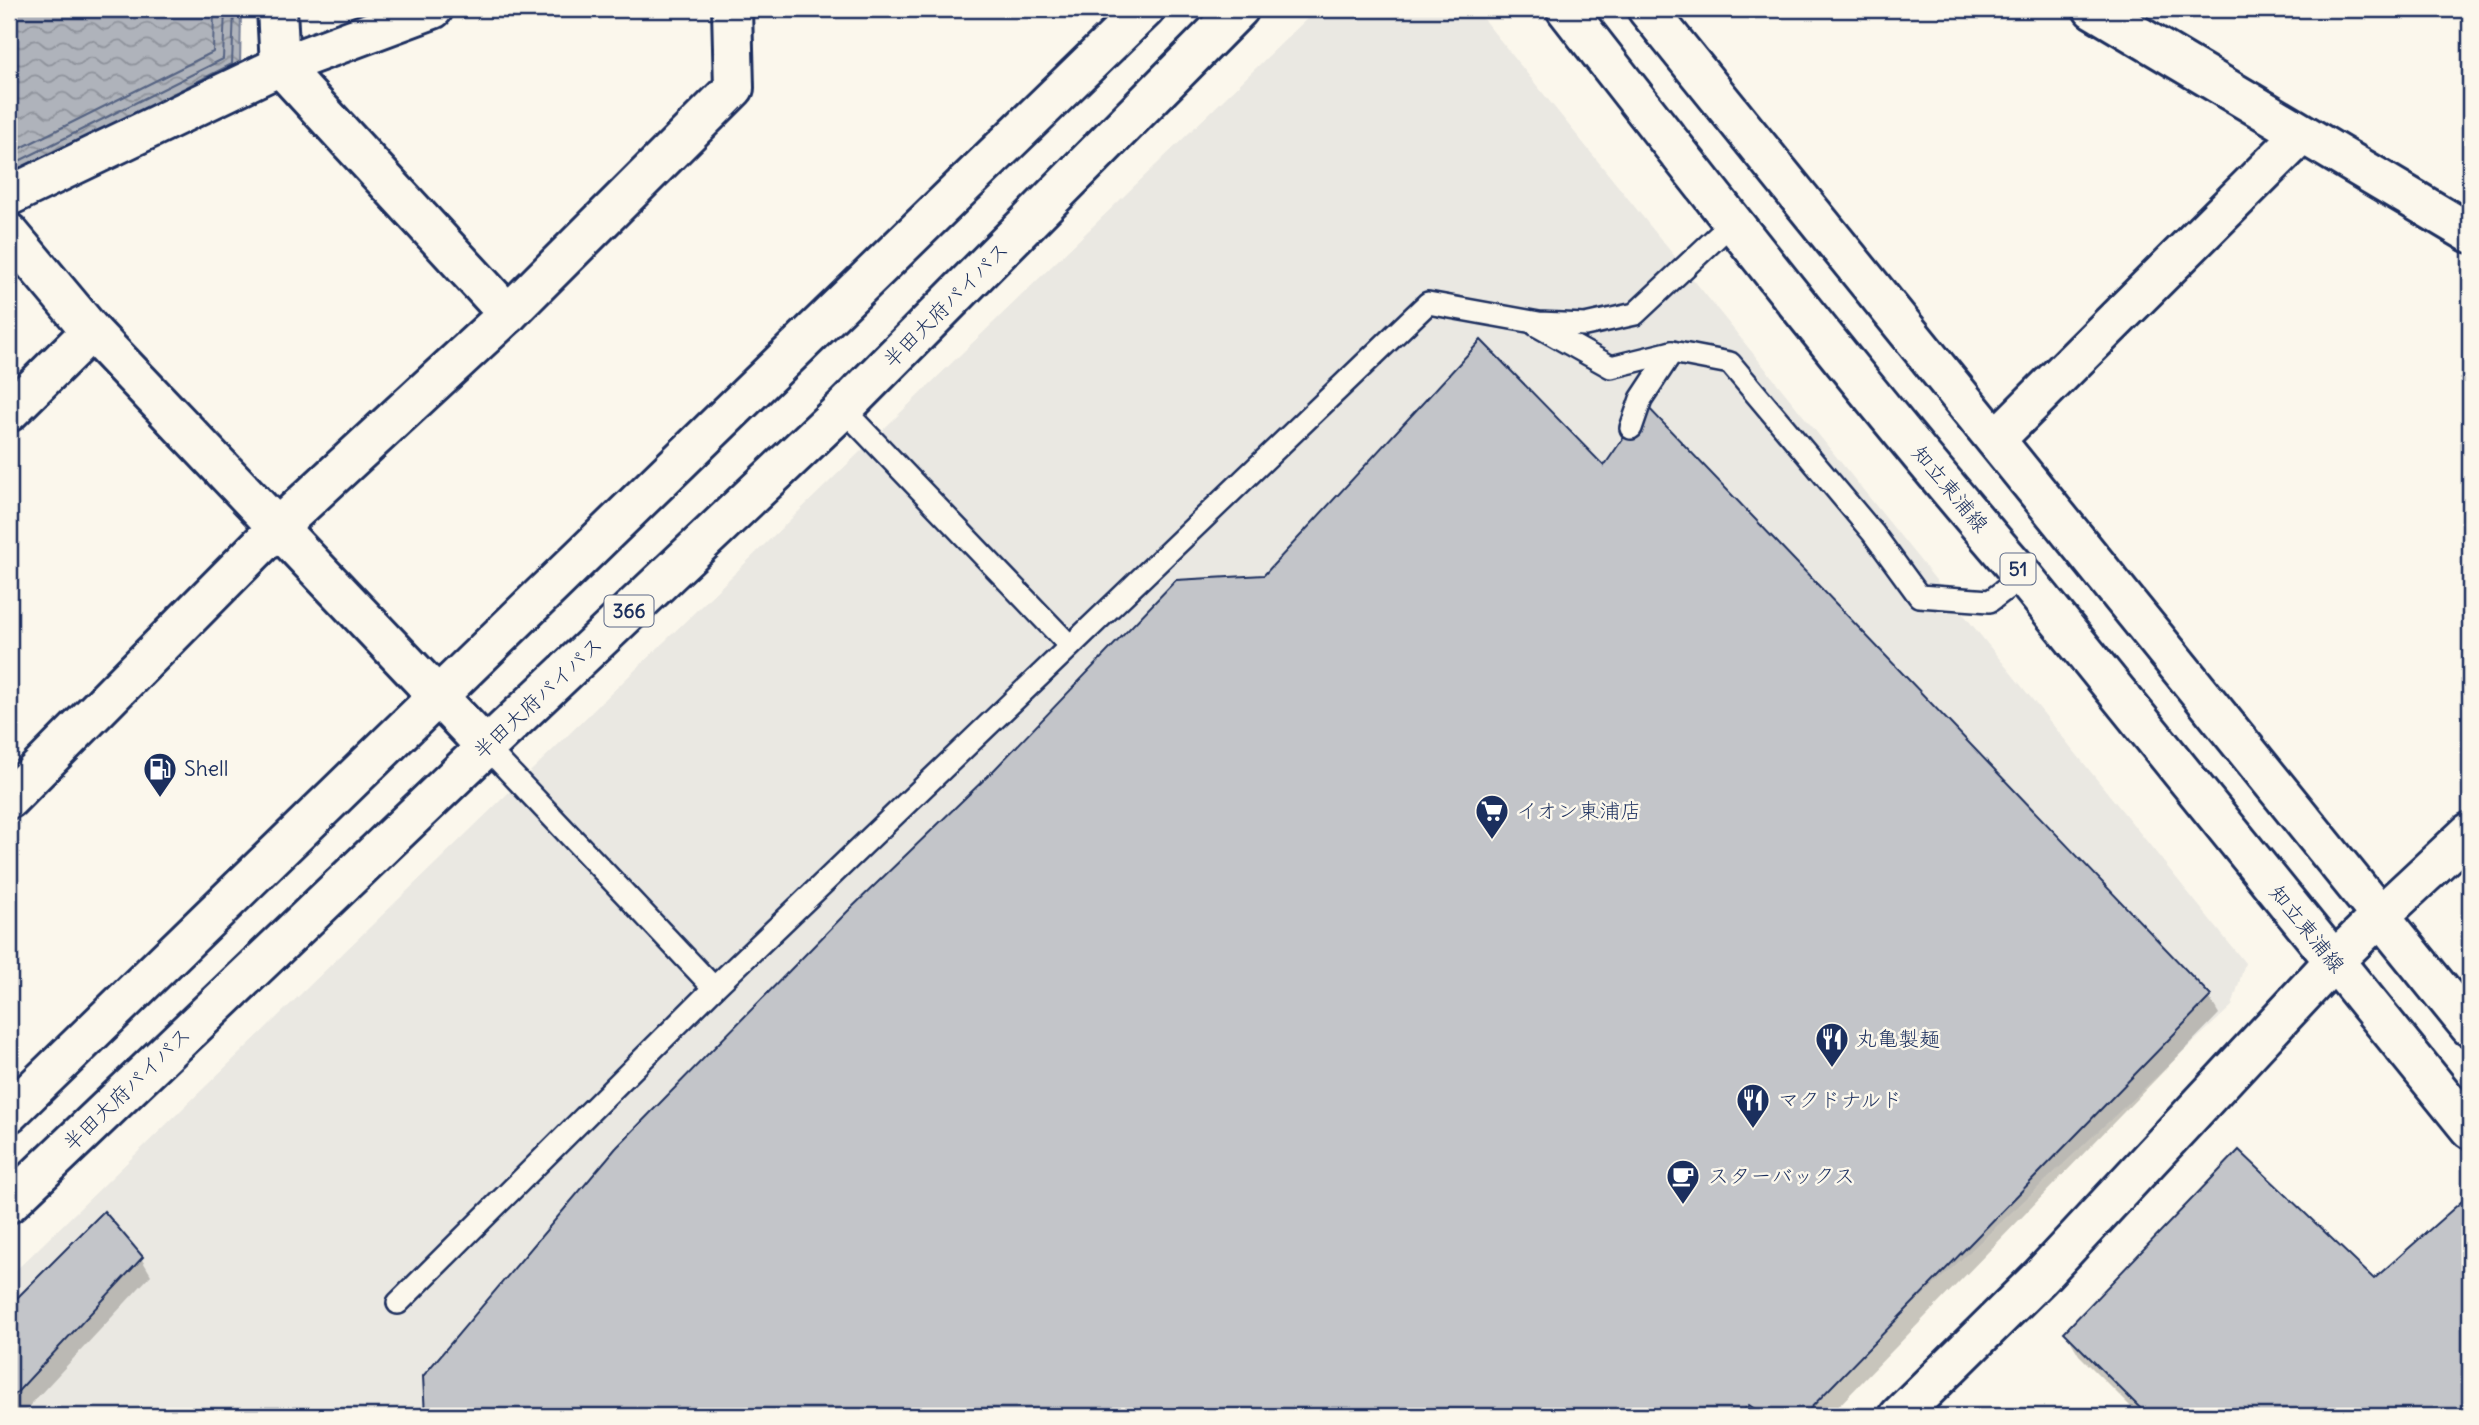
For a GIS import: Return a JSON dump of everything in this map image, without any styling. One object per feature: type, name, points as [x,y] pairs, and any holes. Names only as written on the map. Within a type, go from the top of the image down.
[{"type":"main road","points":[[277,9],[280,66],[508,314]]},
{"type":"main road","points":[[9,196],[280,66],[433,9]]},
{"type":"main road","points":[[9,799],[279,526],[508,314],[734,88],[732,9]]},
{"type":"main road","points":[[9,1113],[1145,9]]},
{"type":"main road","name":"半田大府パイパス","points":[[9,1203],[843,409],[1239,9]]},
{"type":"main road","name":"知立東浦線","points":[[1566,9],[1733,222],[2470,1129]]},
{"type":"main road","points":[[1647,9],[2470,1027]]},
{"type":"main road","points":[[2093,9],[2470,233]]},
{"type":"main road","points":[[1996,439],[2302,134]]},
{"type":"main road","points":[[9,233],[92,331],[486,747]]},
{"type":"main road","points":[[9,412],[92,331]]},
{"type":"main road","points":[[1899,1416],[2040,1277],[2333,962],[2470,832]]},
{"type":"lane","points":[[398,1303],[714,988],[1427,303],[1531,322],[1585,326],[1635,314],[1733,222]]},
{"type":"lane","points":[[1531,322],[1611,367],[1672,352],[1730,363],[1873,533],[1919,596],[1990,601],[2023,576]]},
{"type":"lane","points":[[1631,428],[1641,399],[1672,352]]},
{"type":"lane","points":[[843,409],[1070,646]]},
{"type":"lane","points":[[486,747],[714,988]]},
{"type":"shaded area","name":"イオン東浦店","points":[[1317,9],[1475,9],[2245,963],[2232,1006],[1794,1416],[9,1416],[9,1277]]},
{"type":"water","points":[[9,9],[241,9],[240,68],[9,183]]},
{"type":"building","name":"イオン東浦店","points":[[1481,340],[1604,466],[1646,405],[2211,996],[1803,1416],[1765,1416],[1749,1405],[1738,1416],[425,1416],[423,1376],[616,1148],[848,911],[993,771],[1176,580],[1264,575]]},
{"type":"building","points":[[2239,1150],[2374,1279],[2470,1194],[2470,1416],[2148,1416],[2064,1332]]},
{"type":"building","points":[[104,1211],[143,1257],[9,1401],[9,1306]]},
{"type":"place","name":"Shell","points":[[160,799]]},
{"type":"place","name":"イオン東浦店","points":[[1492,841]]},
{"type":"place","name":"丸亀製麺","points":[[1832,1069]]},
{"type":"place","name":"マクドナルド","points":[[1753,1130]]},
{"type":"place","name":"スターバックス","points":[[1683,1206]]}]
